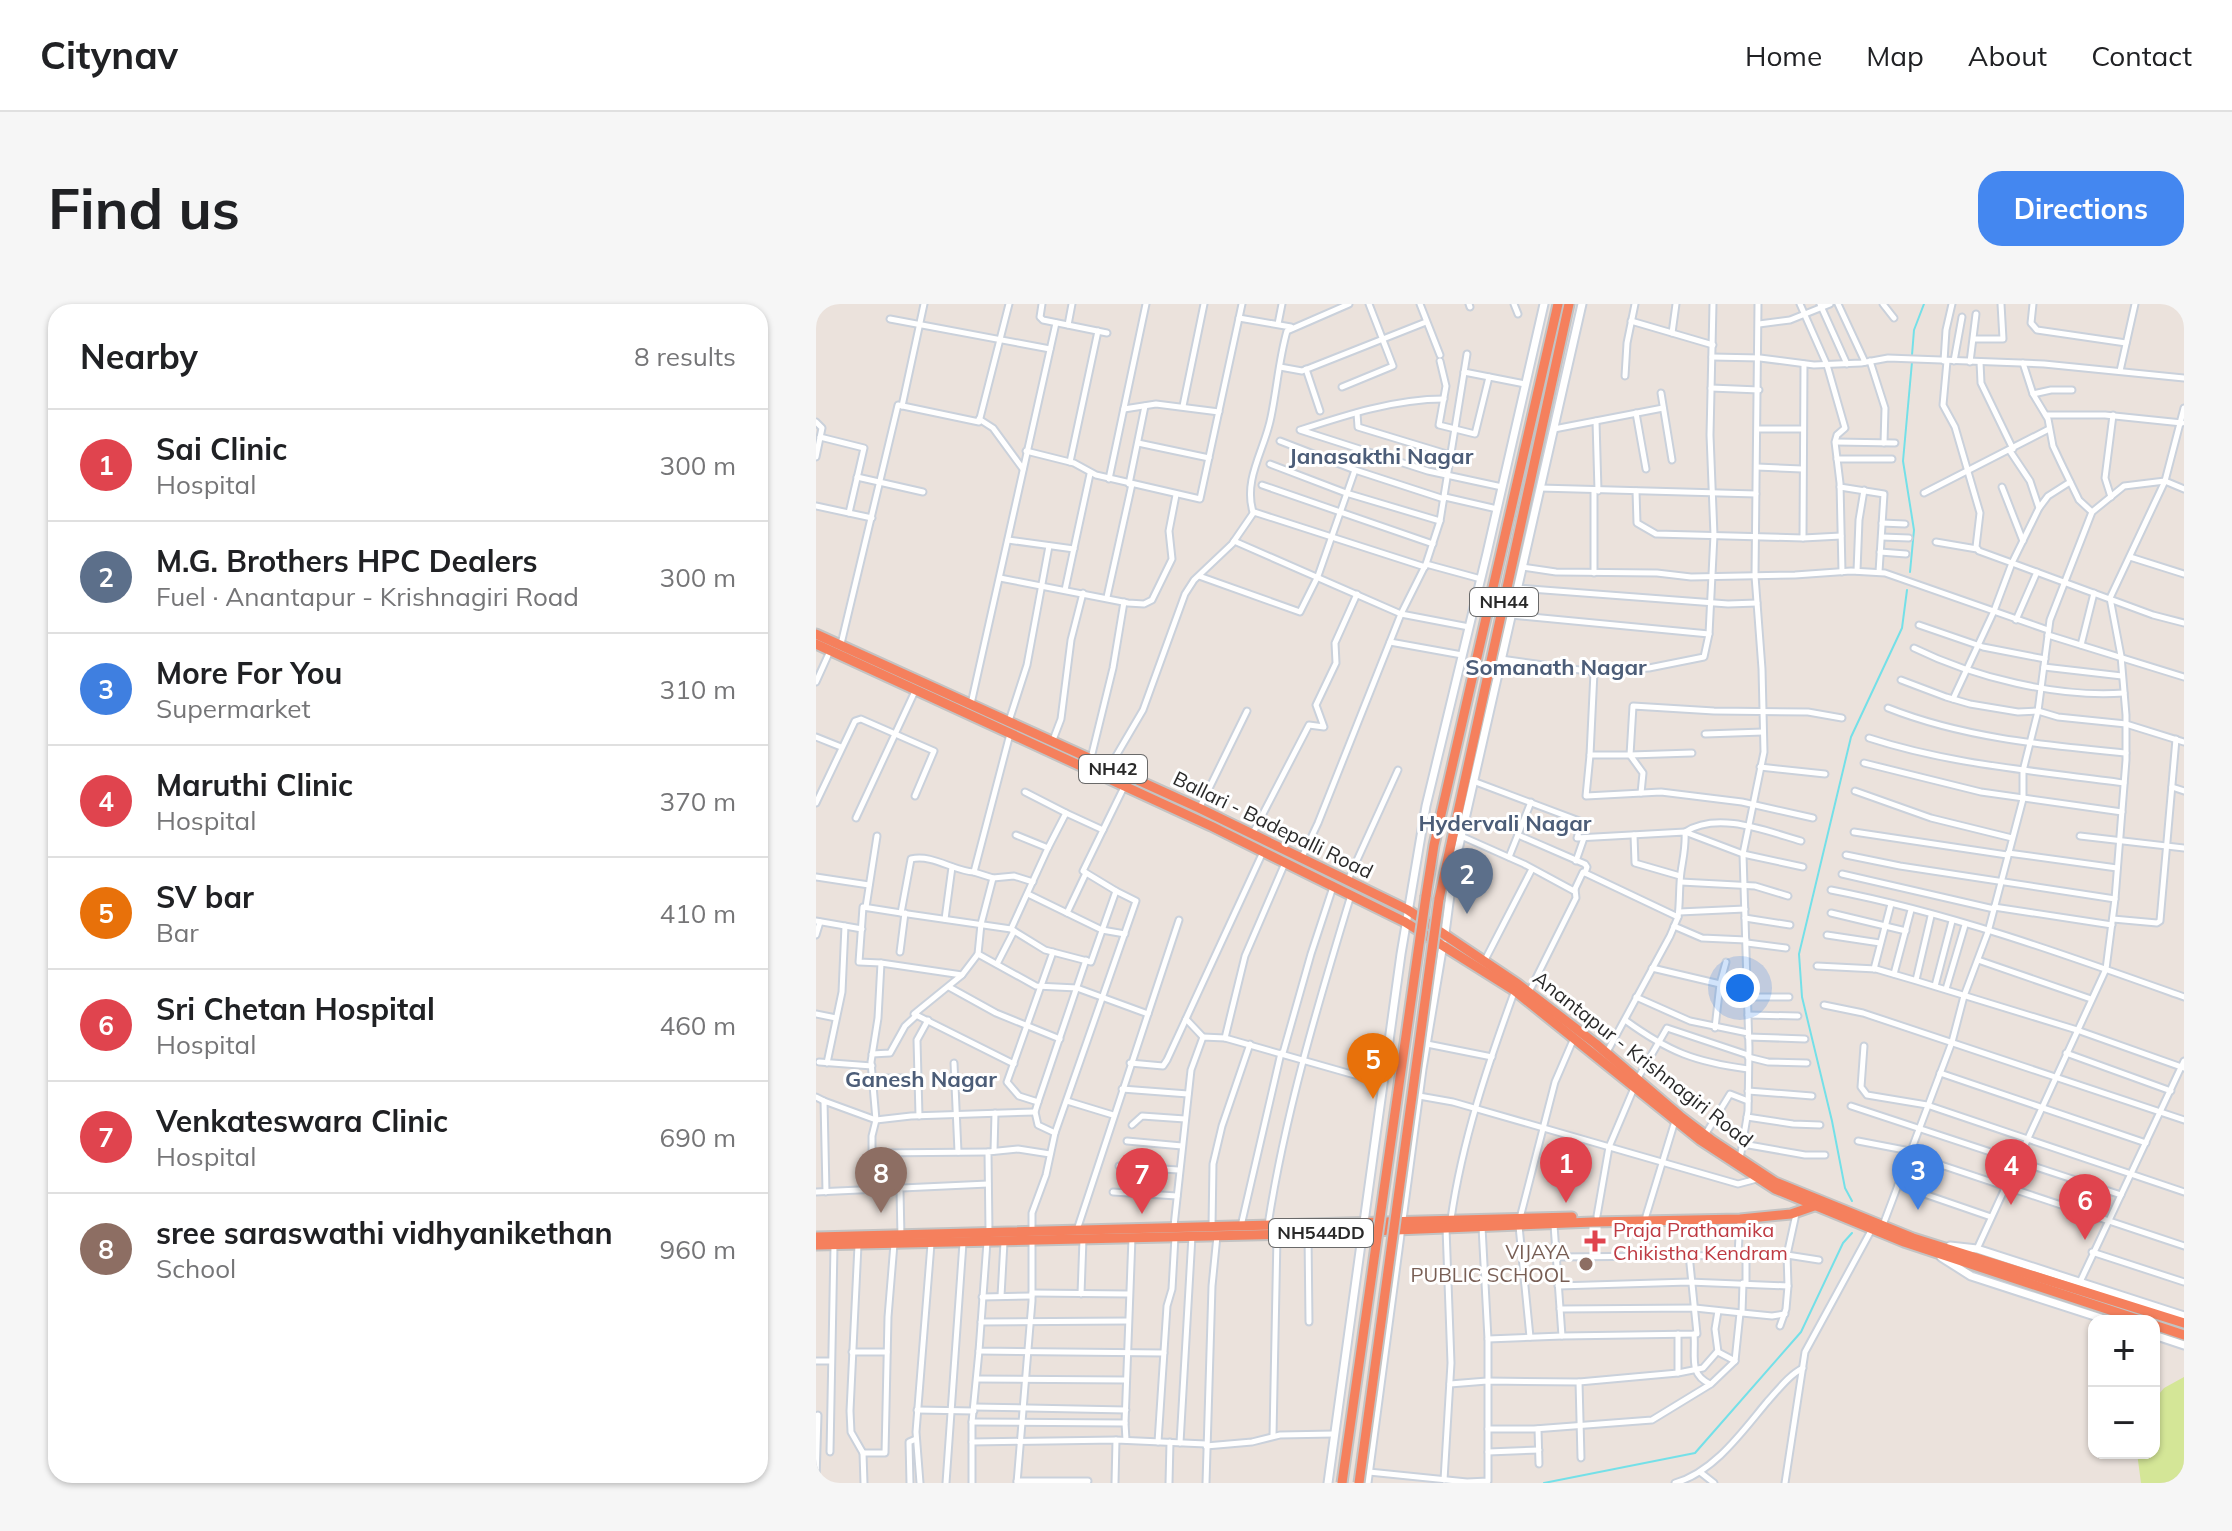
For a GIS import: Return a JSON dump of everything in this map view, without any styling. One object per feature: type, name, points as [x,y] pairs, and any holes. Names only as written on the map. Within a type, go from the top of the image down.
[{"type":"highway","name":"NH44","points":[[1342,1483],[1434,845],[1558,304]]},
{"type":"highway","name":"NH44","points":[[1359,1483],[1439,899],[1569,305]]},
{"type":"highway","name":"Ballari - Badepalli Road","points":[[816,634],[1199,808],[1408,910]]},
{"type":"highway","name":"Ballari - Badepalli Road","points":[[816,644],[1286,862],[1405,922]]},
{"type":"highway","points":[[1256,835],[1258,849]]},
{"type":"highway","name":"Anantapur - Krishnagiri Road","points":[[1408,910],[1485,960],[1516,987],[1607,1053],[1675,1120],[1758,1179],[1883,1226],[1934,1249]]},
{"type":"highway","name":"Anantapur - Krishnagiri Road","points":[[1405,922],[1516,987]]},
{"type":"highway","points":[[1443,944],[1445,933]]},
{"type":"highway","name":"Anantapur - Krishnagiri Road","points":[[1527,995],[1575,1037],[1705,1136],[1800,1197]]},
{"type":"highway","name":"NH544DD","points":[[1448,1223],[1482,1226],[1597,1216],[1782,1211],[1792,1207],[1800,1197]]},
{"type":"highway","name":"Anantapur - Krishnagiri Road","points":[[1819,1204],[1872,1228],[1934,1249],[2184,1323]]},
{"type":"highway","name":"NH544DD","points":[[1080,1234],[1132,1237],[1175,1232],[1192,1236],[1241,1226],[1268,1225],[1364,1227],[1740,1219],[1796,1214],[1819,1204]]},
{"type":"highway","name":"NH544DD","points":[[816,1245],[1214,1231],[1308,1234],[1364,1227]]},
{"type":"highway","name":"NH544DD","points":[[816,1237],[931,1243],[988,1237],[1004,1241],[1032,1236]]},
{"type":"highway","points":[[2052,1286],[2127,1315]]},
{"type":"highway","points":[[2160,1327],[2184,1335]]},
{"type":"street","points":[[902,406],[924,304]]},
{"type":"street","points":[[841,644],[898,405],[979,422],[1009,304]]},
{"type":"street","points":[[1042,304],[1041,318],[1107,333]]},
{"type":"street","points":[[1068,325],[1072,304]]},
{"type":"street","points":[[1109,479],[1146,304]]},
{"type":"street","points":[[1183,406],[1204,304]]},
{"type":"street","points":[[1026,451],[1070,462],[1090,474],[1201,498],[1242,304]]},
{"type":"street","points":[[1278,324],[1282,304]]},
{"type":"street","points":[[1109,768],[1138,720],[1185,594],[1234,541],[1253,512],[1250,497],[1252,476],[1269,426],[1286,334],[1291,327],[1349,304]]},
{"type":"street","points":[[1342,387],[1393,366],[1369,304]]},
{"type":"street","points":[[1420,304],[1440,358],[1446,386],[1439,425],[1475,434],[1489,377]]},
{"type":"street","points":[[1514,304],[1518,314]]},
{"type":"street","points":[[1328,1483],[1405,922],[1426,806],[1544,304]]},
{"type":"street","points":[[1445,933],[1453,872],[1582,304]]},
{"type":"street","points":[[1625,376],[1635,304]]},
{"type":"street","points":[[1672,333],[1676,304]]},
{"type":"street","points":[[1501,659],[1594,672],[1649,668],[1704,657],[1709,634],[1713,576],[1713,304]]},
{"type":"street","points":[[1740,1159],[1748,1101],[1743,854],[1764,752],[1755,576],[1760,358],[1758,304]]},
{"type":"street","points":[[1800,304],[1827,365],[1845,428],[1837,435],[1835,442],[1840,487],[1842,572]]},
{"type":"street","points":[[1759,324],[1790,320],[1830,304]]},
{"type":"street","points":[[1838,304],[1868,362],[1885,408],[1884,443]]},
{"type":"street","points":[[1883,304],[1894,318]]},
{"type":"street","points":[[1952,304],[1946,330],[1948,361],[1943,405],[1953,423],[1981,516],[1977,549]]},
{"type":"street","points":[[1974,339],[2003,339],[2001,304]]},
{"type":"street","points":[[2033,304],[2031,323],[2037,330],[2126,343]]},
{"type":"street","points":[[2120,371],[2135,304]]},
{"type":"street","points":[[1821,306],[1847,364]]},
{"type":"street","points":[[1970,362],[1976,314]]},
{"type":"street","points":[[1948,361],[1962,317]]},
{"type":"street","points":[[1239,318],[1291,327]]},
{"type":"street","points":[[890,319],[1050,349]]},
{"type":"street","points":[[1631,321],[1713,345]]},
{"type":"street","points":[[1280,367],[1297,371],[1306,369],[1426,322]]},
{"type":"street","points":[[971,704],[1056,323]]},
{"type":"street","points":[[1070,462],[1098,331]]},
{"type":"street","points":[[1302,857],[1401,614],[1426,566],[1440,521],[1449,475],[1467,354]]},
{"type":"street","points":[[1712,357],[1827,365],[1888,358],[2023,363],[2184,378]]},
{"type":"street","points":[[1980,362],[1981,383],[2011,450],[2030,481],[2039,508]]},
{"type":"street","points":[[2023,363],[2033,394],[2046,415],[2053,446],[2079,500],[2092,512]]},
{"type":"street","points":[[1803,538],[1804,364]]},
{"type":"street","points":[[1306,369],[1320,411]]},
{"type":"street","points":[[1464,372],[1525,384]]},
{"type":"street","points":[[1711,388],[1759,390]]},
{"type":"street","points":[[2033,394],[2072,390]]},
{"type":"street","points":[[1661,393],[1672,460]]},
{"type":"street","points":[[1444,399],[1422,399],[1357,413],[1300,430],[1449,475],[1502,487]]},
{"type":"street","points":[[1107,597],[1145,406]]},
{"type":"street","points":[[1124,409],[1183,406],[1219,412]]},
{"type":"street","points":[[1554,429],[1663,408]]},
{"type":"street","points":[[1977,1249],[2106,969],[2115,899],[2126,753],[2121,656],[2110,598],[2165,481],[2182,427],[2184,408]]},
{"type":"street","points":[[1357,413],[1358,427],[1450,455]]},
{"type":"street","points":[[1636,413],[1646,469]]},
{"type":"street","points":[[2046,415],[2113,415],[2182,427]]},
{"type":"street","points":[[2111,497],[2105,478],[2113,415]]},
{"type":"street","points":[[979,419],[993,428],[1023,469]]},
{"type":"street","points":[[1594,573],[1596,421]]},
{"type":"street","points":[[816,422],[821,426],[816,457]]},
{"type":"street","points":[[1758,429],[1803,429]]},
{"type":"street","points":[[1924,493],[2049,429]]},
{"type":"street","points":[[820,437],[863,447],[849,513]]},
{"type":"street","points":[[1280,441],[1355,470],[1444,498],[1497,509]]},
{"type":"street","points":[[1835,442],[1895,443]]},
{"type":"street","points":[[1138,443],[1209,458]]},
{"type":"street","points":[[1836,459],[1892,459]]},
{"type":"street","points":[[1270,464],[1346,493],[1440,521]]},
{"type":"street","points":[[1757,467],[1802,469]]},
{"type":"street","points":[[1199,576],[1300,612],[1318,576],[1329,537],[1355,470]]},
{"type":"street","points":[[1065,590],[1090,474]]},
{"type":"street","points":[[857,477],[923,492]]},
{"type":"street","points":[[1883,1226],[1952,1042],[1964,996],[1988,932],[2023,799],[2023,771],[2038,711],[2050,620],[2092,512],[2124,486],[2165,481],[2184,489]]},
{"type":"street","points":[[1953,699],[2039,508],[2048,496],[2070,482]]},
{"type":"street","points":[[1262,485],[1433,544]]},
{"type":"street","points":[[1840,487],[1884,494],[1879,572]]},
{"type":"street","points":[[2002,487],[2023,541]]},
{"type":"street","points":[[1540,488],[1756,494]]},
{"type":"street","points":[[1857,571],[1864,490]]},
{"type":"street","points":[[1636,491],[1637,523],[1656,534],[1803,538],[1841,536]]},
{"type":"street","points":[[1000,578],[1124,602],[1150,602],[1172,557],[1169,531],[1176,495]]},
{"type":"street","points":[[816,506],[872,518]]},
{"type":"street","points":[[1253,512],[1426,566],[1481,579]]},
{"type":"street","points":[[1882,523],[1905,524]]},
{"type":"street","points":[[1881,537],[1909,538]]},
{"type":"street","points":[[1008,540],[1074,549]]},
{"type":"street","points":[[1234,541],[1401,614],[1469,627]]},
{"type":"street","points":[[1936,542],[1977,549],[2153,615],[2184,623]]},
{"type":"street","points":[[1009,721],[1027,665],[1049,546]]},
{"type":"street","points":[[1880,552],[1906,554]]},
{"type":"street","points":[[2130,557],[2184,574]]},
{"type":"street","points":[[1522,567],[1556,572],[1713,576],[1879,572],[1900,577],[2081,645],[2184,677]]},
{"type":"street","points":[[2016,620],[2037,572]]},
{"type":"street","points":[[1517,588],[1710,603],[1757,603]]},
{"type":"street","points":[[1053,740],[1061,719],[1071,640],[1083,593]]},
{"type":"street","points":[[2081,645],[2094,593]]},
{"type":"street","points":[[1256,835],[1309,725],[1324,727],[1316,705],[1336,663],[1335,643],[1357,594]]},
{"type":"street","points":[[1091,759],[1113,668],[1124,602]]},
{"type":"street","points":[[1511,615],[1709,634]]},
{"type":"street","points":[[1919,625],[2003,653],[2045,659]]},
{"type":"street","points":[[1390,642],[1462,655]]},
{"type":"street","points":[[1914,648],[1965,670],[2086,693],[2124,693]]},
{"type":"street","points":[[816,682],[830,651]]},
{"type":"street","points":[[2044,667],[2123,677]]},
{"type":"street","points":[[1594,672],[1586,796],[1661,792],[1753,805],[1813,818]]},
{"type":"street","points":[[1901,680],[1953,699],[2018,712],[2038,711],[2058,717],[2126,724],[2184,742]]},
{"type":"street","points":[[856,818],[916,689]]},
{"type":"street","points":[[1641,794],[1643,773],[1630,755],[1633,706],[1808,712],[1842,718]]},
{"type":"street","points":[[1888,708],[1937,726],[2030,744],[2126,753]]},
{"type":"street","points":[[1199,808],[1247,711]]},
{"type":"street","points":[[816,803],[841,747],[858,720],[935,752],[915,796]]},
{"type":"street","points":[[1705,734],[1763,732]]},
{"type":"street","points":[[974,872],[1010,733]]},
{"type":"street","points":[[816,737],[841,747]]},
{"type":"street","points":[[1869,738],[1935,757],[2124,783]]},
{"type":"street","points":[[1842,874],[1994,908],[2112,922],[2159,923],[2176,739]]},
{"type":"street","points":[[1590,755],[1692,753]]},
{"type":"street","points":[[1864,763],[1951,786],[2122,812]]},
{"type":"street","points":[[1760,767],[1825,774]]},
{"type":"street","points":[[1348,880],[1398,770]]},
{"type":"street","points":[[1473,781],[1582,822],[1577,838],[1685,832],[1743,854],[1803,867]]},
{"type":"street","points":[[1088,1481],[1017,1482],[1032,1295],[1032,1213],[1055,1133],[1136,901],[1083,871],[1124,786]]},
{"type":"street","points":[[2172,787],[2184,791]]},
{"type":"street","points":[[1855,791],[1931,818],[2012,838]]},
{"type":"street","points":[[1025,792],[1103,830]]},
{"type":"street","points":[[1509,857],[1531,802]]},
{"type":"street","points":[[997,964],[1066,813]]},
{"type":"street","points":[[1685,832],[1699,823],[1749,826],[1801,841]]},
{"type":"street","points":[[1607,1053],[1674,926],[1686,851],[1685,832]]},
{"type":"street","points":[[1854,832],[2117,868]]},
{"type":"street","points":[[1016,835],[1048,848]]},
{"type":"street","points":[[1518,835],[1587,866],[1575,889],[1576,898],[1527,995]]},
{"type":"street","points":[[1634,835],[1635,863],[1680,879],[1755,886],[1788,896]]},
{"type":"street","points":[[877,836],[866,907],[863,907],[859,962],[962,975]]},
{"type":"street","points":[[1461,836],[1509,857],[1551,881],[1575,889]]},
{"type":"street","points":[[2080,836],[2184,848]]},
{"type":"street","points":[[1576,861],[1584,838]]},
{"type":"street","points":[[1130,1063],[1163,1066],[1258,849]]},
{"type":"street","points":[[1846,855],[2115,899]]},
{"type":"street","points":[[900,952],[911,859],[920,857],[993,878],[1014,876],[1033,882]]},
{"type":"street","points":[[1225,1038],[1245,956],[1286,862]]},
{"type":"street","points":[[945,919],[952,867]]},
{"type":"street","points":[[1485,960],[1532,869]]},
{"type":"street","points":[[1067,913],[1086,873]]},
{"type":"street","points":[[1585,873],[1678,914],[1745,909]]},
{"type":"street","points":[[816,877],[869,885]]},
{"type":"street","points":[[917,1015],[914,1014],[962,975],[978,954],[981,924],[993,878]]},
{"type":"street","points":[[1241,1226],[1282,1054],[1334,886]]},
{"type":"street","points":[[1831,890],[1952,921],[2184,997]]},
{"type":"street","points":[[866,907],[1013,930],[1053,952],[1091,962],[1116,891]]},
{"type":"street","points":[[1028,894],[1102,930],[1125,934]]},
{"type":"street","points":[[1268,1225],[1276,1175],[1304,1060],[1351,894]]},
{"type":"street","points":[[1874,969],[1891,904]]},
{"type":"street","points":[[1894,974],[1911,910]]},
{"type":"street","points":[[1831,913],[1906,931]]},
{"type":"street","points":[[1916,980],[1931,916]]},
{"type":"street","points":[[1745,918],[1790,925]]},
{"type":"street","points":[[1081,1294],[1080,1234],[1113,1115],[1179,920]]},
{"type":"street","points":[[1935,986],[1952,921]]},
{"type":"street","points":[[816,935],[818,922],[862,929]]},
{"type":"street","points":[[1946,990],[1965,925]]},
{"type":"street","points":[[845,926],[842,992],[823,1063],[872,1066]]},
{"type":"street","points":[[1674,926],[1702,938],[1786,948]]},
{"type":"street","points":[[1827,935],[1880,943]]},
{"type":"street","points":[[1367,1483],[1419,1096],[1443,944]]},
{"type":"street","points":[[1038,1102],[1019,1096],[1007,1082],[1053,952]]},
{"type":"street","points":[[978,954],[1040,987],[1077,988],[1148,1014]]},
{"type":"street","points":[[1055,1133],[1038,1125],[1035,1112],[1086,960]]},
{"type":"street","points":[[1978,960],[2091,999]]},
{"type":"street","points":[[1715,1028],[1726,962]]},
{"type":"street","points":[[872,1191],[876,1120],[872,1054],[878,1018],[881,963]]},
{"type":"street","points":[[1817,966],[1874,969],[1916,980],[2183,1066],[2079,1283]]},
{"type":"street","points":[[1652,968],[1720,984]]},
{"type":"street","points":[[949,987],[996,1013],[1060,1040]]},
{"type":"street","points":[[1444,1480],[1450,1384],[1448,1223],[1476,1109],[1516,987]]},
{"type":"street","points":[[1636,997],[1684,1019],[1715,1028],[1748,1035],[1805,1039]]},
{"type":"street","points":[[1748,997],[1789,997]]},
{"type":"street","points":[[1824,1005],[1863,1013],[2184,1120]]},
{"type":"street","points":[[816,1014],[836,1018]]},
{"type":"street","points":[[872,1054],[890,1053],[905,1026],[917,1015]]},
{"type":"street","points":[[917,1015],[1014,1064]]},
{"type":"street","points":[[1748,1015],[1798,1016]]},
{"type":"street","points":[[1186,1019],[1203,1037],[1250,1044],[1383,1083]]},
{"type":"street","points":[[919,1116],[917,1040],[928,1020]]},
{"type":"street","points":[[1625,1020],[1657,1043],[1698,1061],[1748,1069]]},
{"type":"street","points":[[1597,1216],[1609,1147],[1637,1082],[1668,1028],[1768,1062],[1807,1063]]},
{"type":"street","points":[[1158,1442],[1178,1170],[1191,1070],[1203,1037]]},
{"type":"street","points":[[1530,1337],[1520,1222],[1555,1082],[1575,1037]]},
{"type":"street","points":[[1206,1483],[1216,1151],[1250,1044]]},
{"type":"street","points":[[1427,1044],[1492,1057]]},
{"type":"street","points":[[1864,1046],[1861,1087],[1867,1095],[1927,1105],[2184,1192]]},
{"type":"street","points":[[2066,1053],[2171,1091]]},
{"type":"street","points":[[954,1063],[958,1152]]},
{"type":"street","points":[[1940,1073],[2146,1143]]},
{"type":"street","points":[[873,1078],[918,1078]]},
{"type":"street","points":[[1122,1089],[1188,1094]]},
{"type":"street","points":[[1748,1091],[1812,1096]]},
{"type":"street","points":[[1705,1136],[1730,1094],[1748,1101]]},
{"type":"street","points":[[1419,1096],[1476,1109],[1738,1184],[1758,1179]]},
{"type":"street","points":[[816,1097],[876,1120],[1035,1112]]},
{"type":"street","points":[[824,1101],[826,1192]]},
{"type":"street","points":[[1067,1101],[1113,1115]]},
{"type":"street","points":[[1851,1106],[2121,1195]]},
{"type":"street","points":[[972,1483],[972,1422],[995,1113]]},
{"type":"street","points":[[1132,1125],[1142,1116],[1185,1119]]},
{"type":"street","points":[[1747,1117],[1820,1125]]},
{"type":"street","points":[[1646,1216],[1675,1120]]},
{"type":"street","points":[[1127,1141],[1182,1146]]},
{"type":"street","points":[[1858,1141],[1909,1153],[2184,1246]]},
{"type":"street","points":[[1743,1144],[1805,1155],[1825,1155]]},
{"type":"street","points":[[872,1153],[1018,1149],[1050,1154]]},
{"type":"street","points":[[1119,1166],[1178,1170]]},
{"type":"street","points":[[816,1192],[988,1184]]},
{"type":"street","points":[[1898,1185],[1992,1217]]},
{"type":"street","points":[[863,1453],[885,1453],[887,1352],[900,1190]]},
{"type":"street","points":[[1113,1192],[1177,1196]]},
{"type":"street","points":[[1780,1326],[1785,1314],[1787,1255],[1796,1214]]},
{"type":"street","points":[[1738,1254],[1740,1219]]},
{"type":"street","points":[[1554,1224],[1562,1336]]},
{"type":"street","points":[[1369,1472],[1488,1481],[1488,1339],[1482,1226]]},
{"type":"street","points":[[1785,1483],[1805,1352],[1872,1228]]},
{"type":"street","points":[[1308,1234],[1309,1322]]},
{"type":"street","points":[[1273,1436],[1277,1235]]},
{"type":"street","points":[[1180,1443],[1192,1236]]},
{"type":"street","points":[[1126,1440],[1132,1237]]},
{"type":"street","points":[[1001,1296],[1004,1241]]},
{"type":"street","points":[[946,1483],[963,1242]]},
{"type":"street","points":[[920,1483],[917,1410],[931,1243]]},
{"type":"street","points":[[858,1244],[851,1432],[863,1453],[864,1483]]},
{"type":"street","points":[[830,1452],[834,1245]]},
{"type":"street","points":[[1934,1249],[1977,1249],[2184,1316]]},
{"type":"street","points":[[1934,1249],[1971,1276],[2091,1315]]},
{"type":"street","points":[[2092,1252],[2184,1282]]},
{"type":"street","points":[[1689,1254],[1697,1334],[1694,1334],[1694,1371],[1699,1379],[1711,1384]]},
{"type":"street","points":[[1556,1257],[1738,1254],[1787,1255],[1819,1260]]},
{"type":"street","points":[[1488,1429],[1538,1429],[1652,1420],[1711,1384],[1735,1361],[1746,1255]]},
{"type":"street","points":[[1558,1286],[1691,1282],[1788,1286]]},
{"type":"street","points":[[982,1297],[1128,1294]]},
{"type":"street","points":[[1560,1309],[1695,1308],[1772,1316],[1785,1314]]},
{"type":"street","points":[[1450,1384],[1487,1381],[1579,1382],[1694,1371],[1711,1362],[1718,1352],[1715,1329],[1718,1311]]},
{"type":"street","points":[[981,1322],[1128,1321]]},
{"type":"street","points":[[1678,1334],[1678,1373]]},
{"type":"street","points":[[1488,1339],[1694,1334]]},
{"type":"street","points":[[2160,1337],[2184,1345]]},
{"type":"street","points":[[979,1351],[1164,1353]]},
{"type":"street","points":[[852,1352],[887,1352]]},
{"type":"street","points":[[1718,1352],[1735,1361]]},
{"type":"street","points":[[816,1361],[831,1361]]},
{"type":"street","points":[[1675,1483],[1694,1477],[1722,1453],[1784,1384],[1803,1368]]},
{"type":"street","points":[[977,1379],[1126,1380]]},
{"type":"street","points":[[1579,1382],[1581,1458]]},
{"type":"street","points":[[917,1410],[1126,1410]]},
{"type":"street","points":[[816,1479],[817,1415],[830,1415]]},
{"type":"street","points":[[972,1422],[1125,1423]]},
{"type":"street","points":[[1538,1429],[1539,1464]]},
{"type":"street","points":[[972,1442],[1126,1440],[1206,1445],[1252,1442],[1273,1436],[1334,1434]]},
{"type":"street","points":[[910,1483],[909,1442],[916,1439]]},
{"type":"street","points":[[1115,1483],[1116,1440]]},
{"type":"street","points":[[1169,1483],[1170,1442]]},
{"type":"street","points":[[1488,1452],[1539,1450]]},
{"type":"street","points":[[1700,1472],[1714,1483]]},
{"type":"green space","points":[[2184,1377],[2184,1483],[2141,1483],[2138,1459],[2160,1459],[2160,1393]]},
{"type":"waterway","points":[[1912,355],[1914,330],[1924,304]]},
{"type":"waterway","points":[[1910,572],[1914,530],[1903,461],[1912,362]]},
{"type":"waterway","points":[[1852,1201],[1845,1188],[1802,997],[1799,954],[1851,737],[1902,628],[1907,590]]},
{"type":"waterway","points":[[1544,1483],[1695,1453],[1801,1332],[1843,1243],[1852,1233]]},
{"type":"place","name":"M.G. Brothers HPC Dealers","points":[[1467,914]]},
{"type":"place","name":"SV bar","points":[[1373,1099]]},
{"type":"place","name":"Sai Clinic","points":[[1566,1203]]},
{"type":"place","name":"Maruthi Clinic","points":[[2011,1205]]},
{"type":"place","name":"More For You","points":[[1918,1210]]},
{"type":"place","name":"sree saraswathi vidhyanikethan","points":[[881,1213]]},
{"type":"place","name":"Venkateswara Clinic","points":[[1142,1214]]},
{"type":"place","name":"Sri Chetan Hospital","points":[[2085,1240]]},
{"type":"place","name":"Praja Prathamika Chikistha Kendram","points":[[1595,1241]]},
{"type":"place","name":"VIJAYA PUBLIC SCHOOL","points":[[1586,1264]]},
{"type":"district","name":"Janasakthi Nagar","points":[[1381,456]]},
{"type":"district","name":"Somanath Nagar","points":[[1556,667]]},
{"type":"district","name":"Hydervali Nagar","points":[[1505,823]]},
{"type":"district","name":"Ganesh Nagar","points":[[921,1079]]}]
